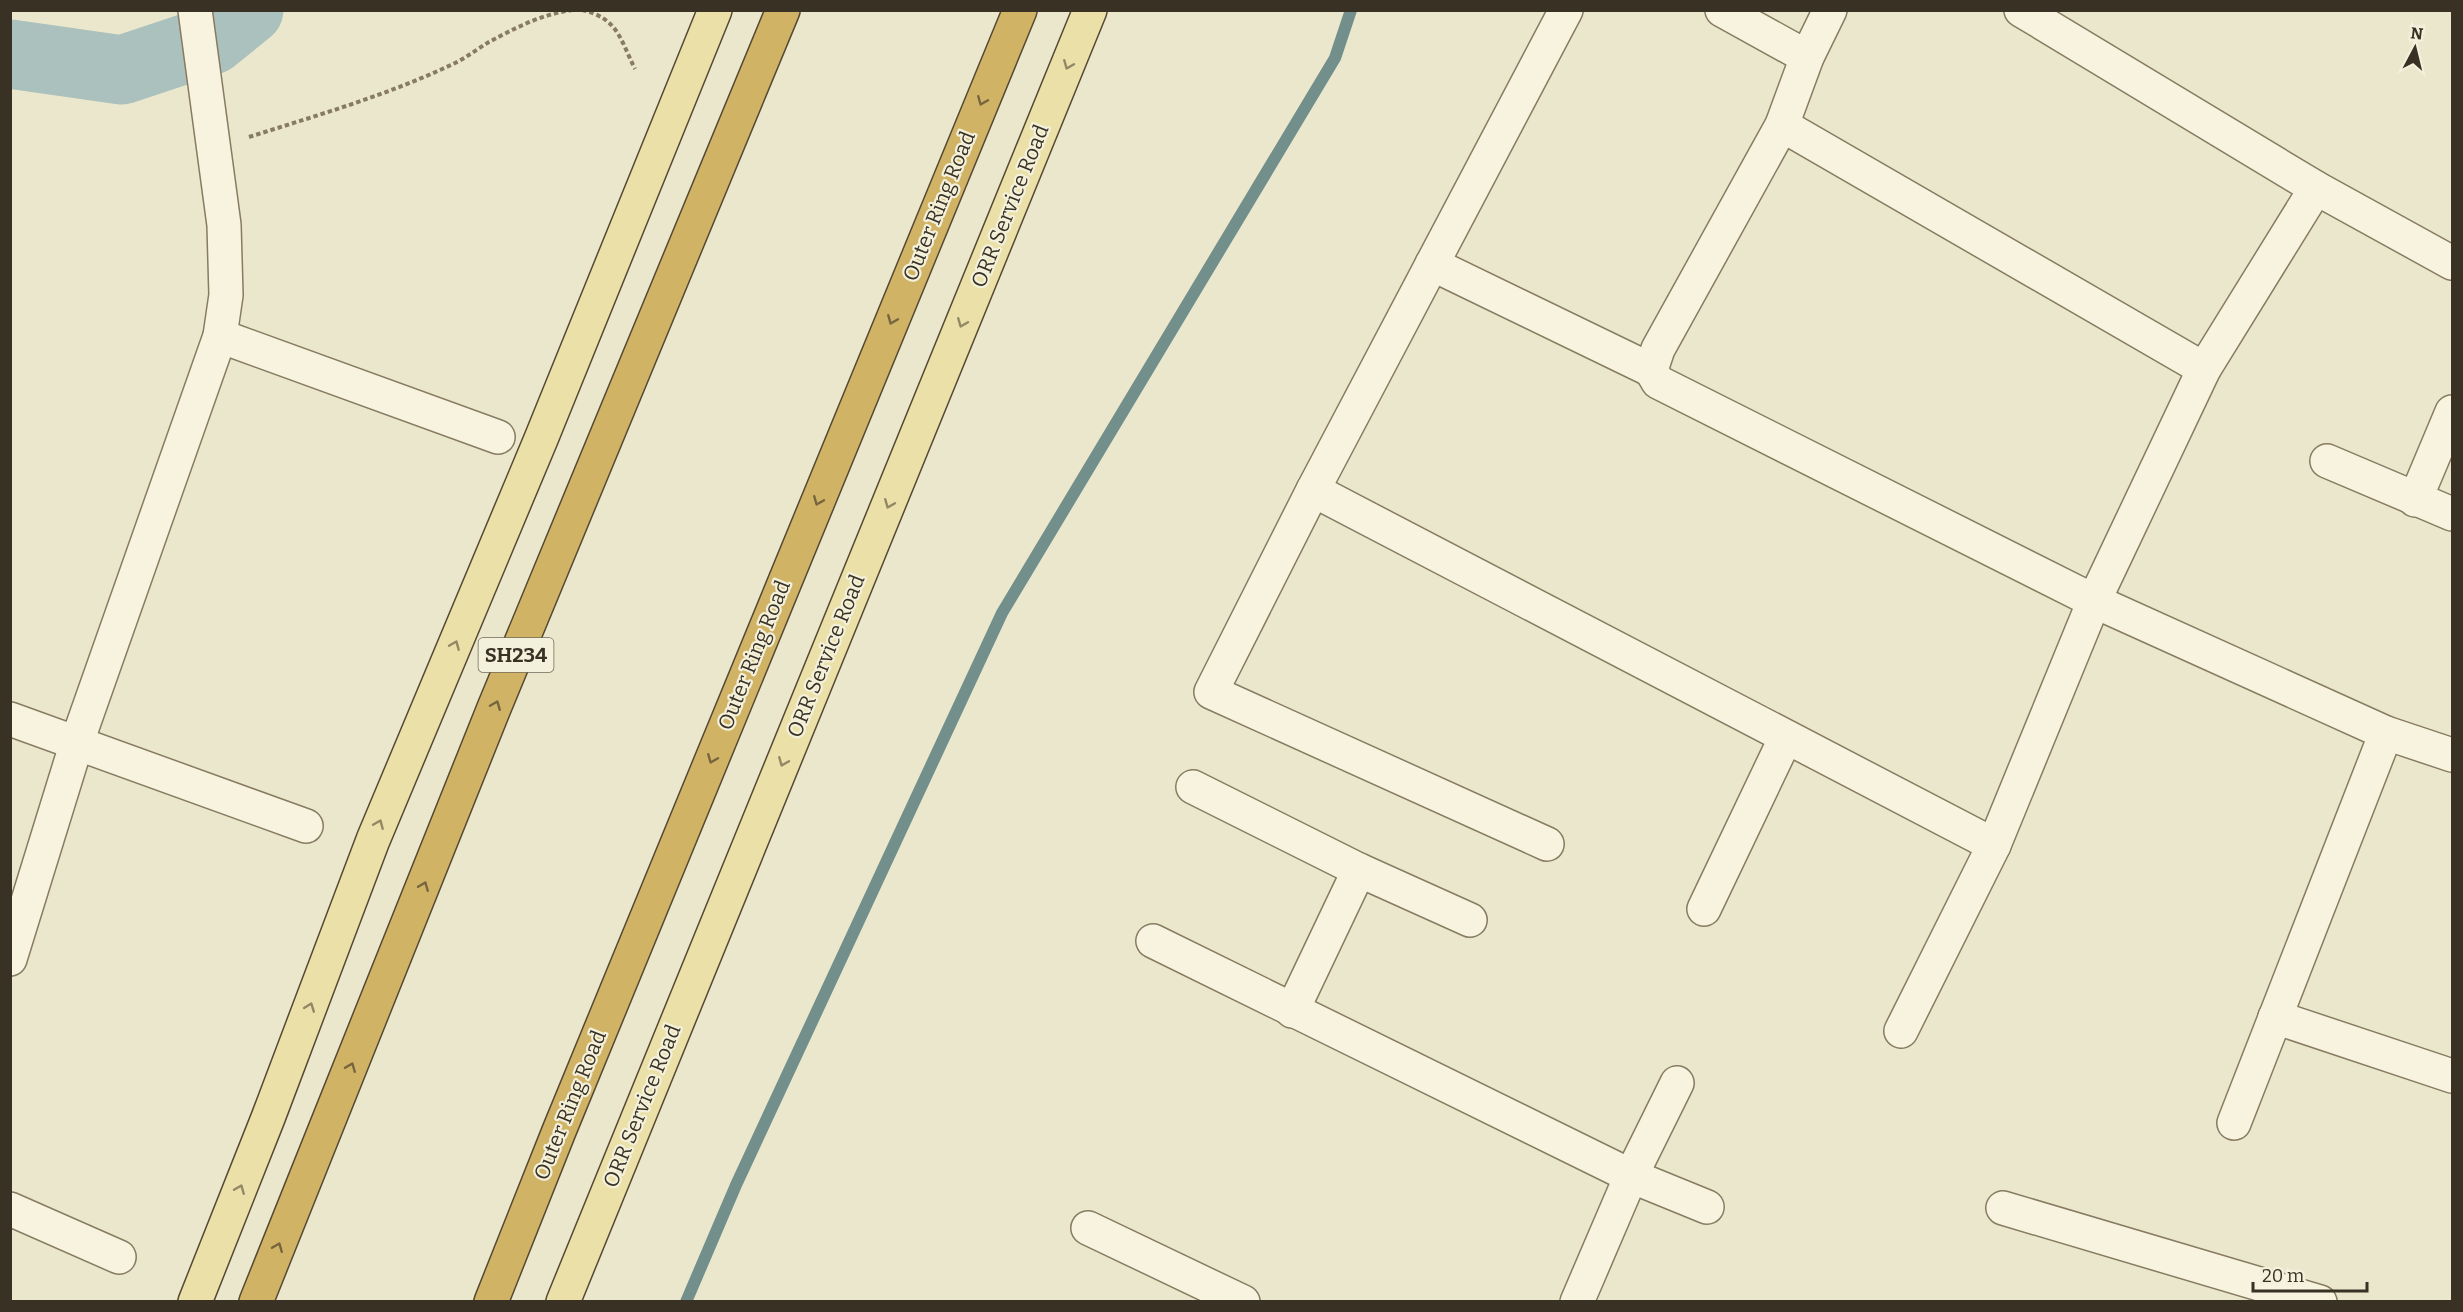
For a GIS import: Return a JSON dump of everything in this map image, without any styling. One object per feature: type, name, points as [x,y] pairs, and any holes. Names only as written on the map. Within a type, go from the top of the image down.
[{"type":"highway","name":"SH234","points":[[256,1302],[494,708],[783,10]]},
{"type":"highway","name":"Outer Ring Road","points":[[492,1302],[559,1131],[1020,10]]},
{"type":"main road","points":[[195,1302],[268,1118],[373,840],[541,440],[715,10]]},
{"type":"main road","name":"ORR Service Road","points":[[563,1302],[1090,10]]},
{"type":"street","points":[[10,959],[77,742],[220,336],[226,296],[224,225],[195,10]]},
{"type":"street","points":[[1547,844],[1211,692],[1313,490],[1566,10]]},
{"type":"street","points":[[1722,10],[1807,57]]},
{"type":"street","points":[[1651,370],[1658,349],[1782,125],[1807,57],[1830,10]]},
{"type":"street","points":[[2021,10],[2316,188],[2452,263]]},
{"type":"street","points":[[1782,125],[2204,369]]},
{"type":"street","points":[[1901,1031],[1994,845],[2094,601],[2204,369],[2316,188]]},
{"type":"street","points":[[1432,264],[1651,370],[1658,382],[2094,601],[2386,733],[2452,756]]},
{"type":"street","points":[[220,336],[498,437]]},
{"type":"street","points":[[2415,500],[2452,412]]},
{"type":"street","points":[[2327,461],[2452,514]]},
{"type":"street","points":[[1313,490],[1994,845]]},
{"type":"street","points":[[10,719],[306,826]]},
{"type":"street","points":[[2234,1124],[2386,733]]},
{"type":"street","points":[[1704,909],[1786,737]]},
{"type":"street","points":[[1193,787],[1359,870],[1470,920]]},
{"type":"street","points":[[1292,1011],[1359,870]]},
{"type":"street","points":[[1153,941],[1631,1176],[1707,1207]]},
{"type":"street","points":[[2275,1017],[2452,1076]]},
{"type":"street","points":[[1577,1302],[1631,1176],[1677,1083]]},
{"type":"street","points":[[2003,1208],[2320,1302]]},
{"type":"street","points":[[10,1209],[119,1257]]},
{"type":"street","points":[[1088,1228],[1243,1302]]},
{"type":"path","points":[[213,136],[383,93],[455,63],[489,42],[529,23],[559,12],[574,10]]},
{"type":"path","points":[[582,10],[600,14],[614,28],[634,69]]},
{"type":"waterway","points":[[10,54],[122,70],[212,40],[249,10]]},
{"type":"waterway","points":[[686,1302],[736,1185],[1002,613],[1335,58],[1351,10]]}]
